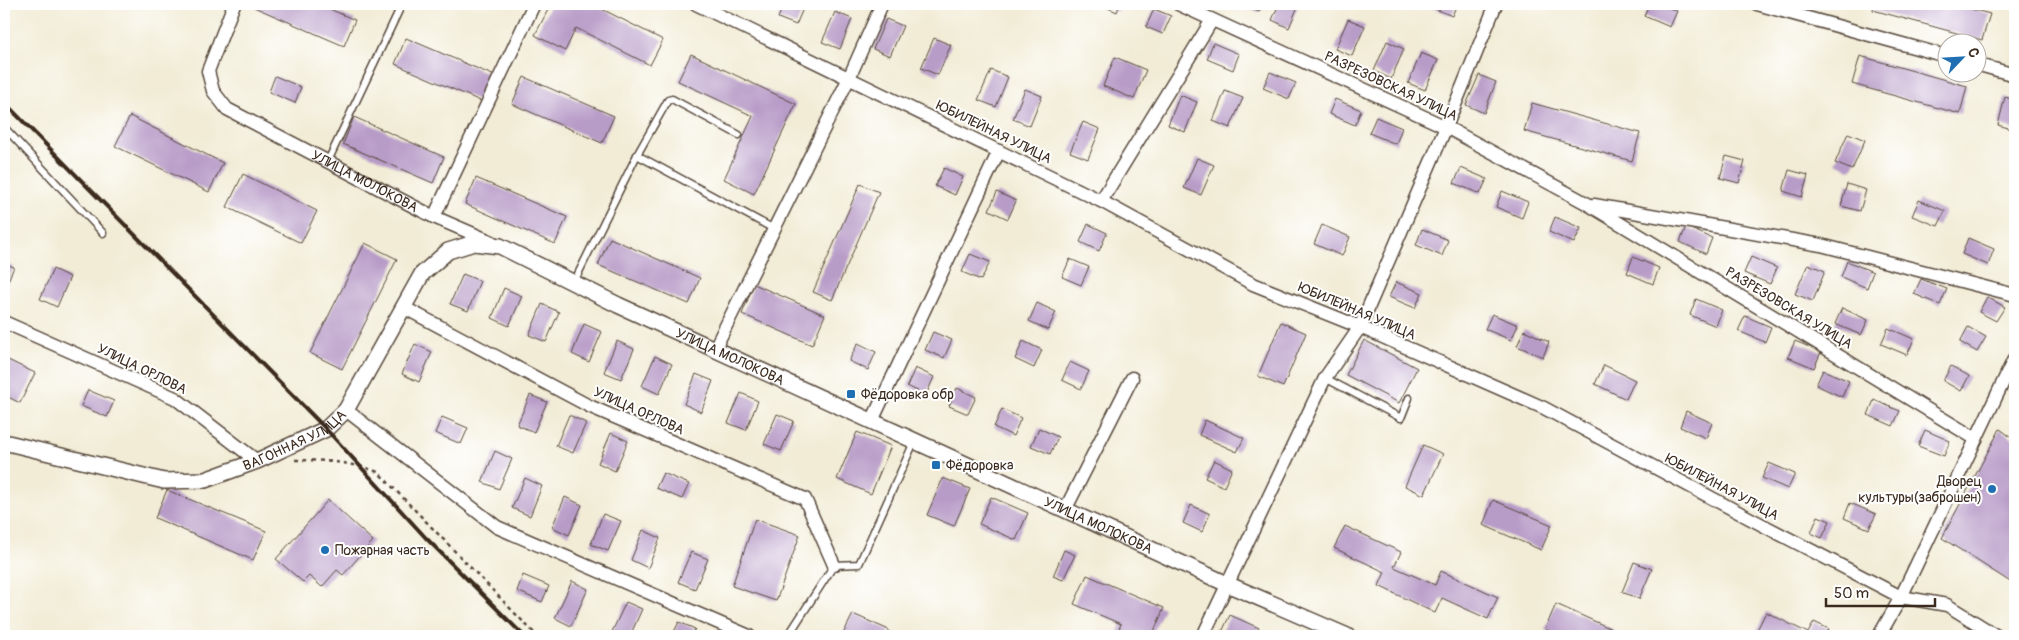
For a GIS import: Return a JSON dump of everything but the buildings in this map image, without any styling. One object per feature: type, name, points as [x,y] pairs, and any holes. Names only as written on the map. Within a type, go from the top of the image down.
[{"type":"street","name":"УЛИЦА МОЛОКОВА","points":[[234,4],[208,71],[213,91],[227,109],[434,217],[500,246],[573,284],[1226,584],[1347,636]]},
{"type":"street","points":[[434,217],[534,4]]},
{"type":"street","points":[[715,348],[849,78],[882,4]]},
{"type":"street","name":"РАЗРЕЗОВСКАЯ УЛИЦА","points":[[1178,4],[1446,127],[1586,203],[1976,439]]},
{"type":"street","points":[[1203,636],[1325,378],[1360,327],[1446,127],[1496,4]]},
{"type":"street","points":[[1757,4],[1936,53]]},
{"type":"street","name":"ЮБИЛЕЙНАЯ УЛИЦА","points":[[703,5],[1101,201],[1253,284],[1360,327],[1544,408],[1751,519],[1901,596],[1947,605],[1997,636]]},
{"type":"street","points":[[1101,201],[1212,20]]},
{"type":"street","points":[[1986,67],[2015,75]]},
{"type":"street","points":[[872,421],[999,151]]},
{"type":"street","name":"РАЗРЕЗОВСКАЯ УЛИЦА","points":[[1586,203],[1821,245],[2015,295]]},
{"type":"street","name":"ВАГОННАЯ УЛИЦА","points":[[4,442],[164,482],[205,480],[257,461],[326,429],[346,410],[422,274],[448,252],[474,244],[500,246]]},
{"type":"street","name":"УЛИЦА ОРЛОВА","points":[[403,307],[589,406],[805,499],[834,565]]},
{"type":"street","name":"УЛИЦА ОРЛОВА","points":[[4,322],[175,398],[257,461]]},
{"type":"street","points":[[1879,636],[1901,596],[2015,356]]},
{"type":"street","points":[[1065,510],[1132,378]]},
{"type":"street","points":[[346,410],[497,527],[749,636]]},
{"type":"lane","points":[[328,161],[402,4]]},
{"type":"lane","points":[[573,284],[636,155],[665,104],[672,99],[739,135]]},
{"type":"lane","points":[[4,127],[102,233]]},
{"type":"lane","points":[[636,155],[774,229]]},
{"type":"lane","points":[[1325,378],[1401,418],[1409,398]]},
{"type":"lane","points":[[788,636],[834,565],[859,564],[914,440]]},
{"type":"path","points":[[295,460],[324,460],[360,465],[378,472],[537,636]]},
{"type":"railway","points":[[4,102],[326,429],[426,538],[524,636]]},
{"type":"place","name":"Фёдоровка обр","points":[[851,394]]},
{"type":"place","name":"Фёдоровка","points":[[936,465]]},
{"type":"place","name":"Дворец культуры(заброшен)","points":[[1992,489]]},
{"type":"place","name":"Пожарная часть","points":[[325,550]]}]
